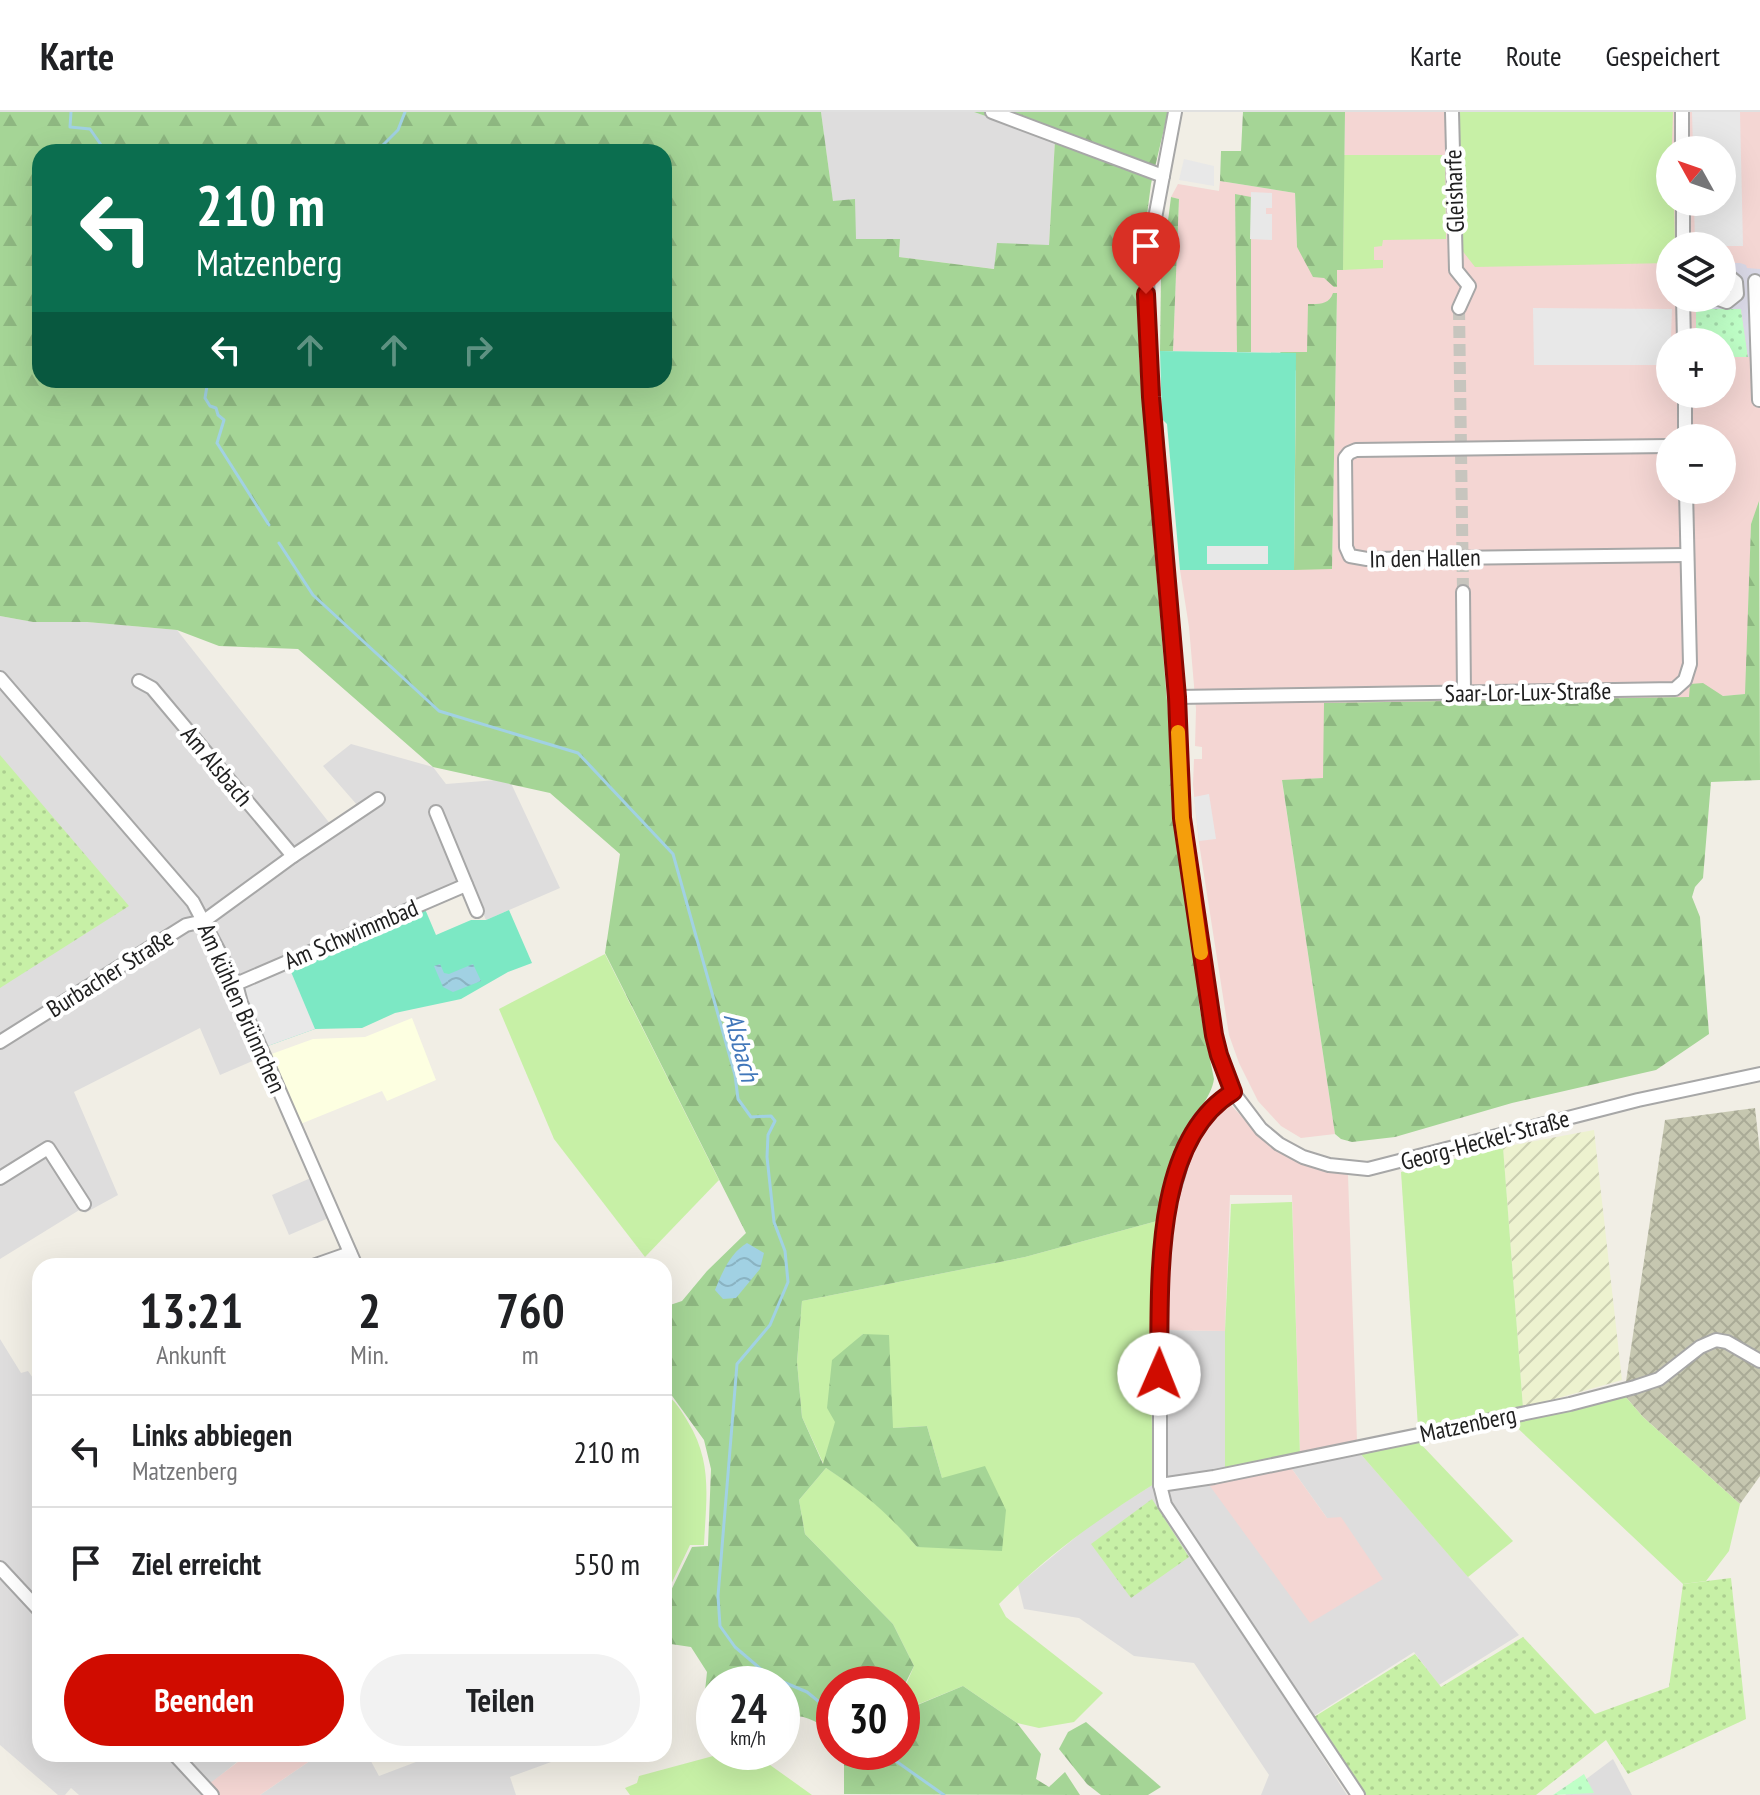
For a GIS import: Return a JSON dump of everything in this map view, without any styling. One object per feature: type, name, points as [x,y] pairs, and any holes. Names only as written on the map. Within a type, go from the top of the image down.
[{"type":"street","points":[[992,112],[1163,176]]},
{"type":"street","points":[[1175,112],[1151,232],[1146,294],[1151,397],[1177,697],[1182,818],[1206,988],[1219,1055],[1233,1092],[1199,1121],[1184,1155],[1169,1205],[1161,1270],[1160,1485],[1165,1505],[1358,1795]]},
{"type":"street","name":"Gleisharfe","points":[[1452,112],[1456,270],[1469,286],[1459,308]]},
{"type":"street","points":[[1682,112],[1682,136]]},
{"type":"street","points":[[1736,295],[1736,282],[1757,281],[1759,400]]},
{"type":"street","name":"In den Hallen","points":[[1656,446],[1356,450],[1345,458],[1346,547],[1350,556],[1358,559],[1687,555]]},
{"type":"street","name":"Saar-Lor-Lux-Straße","points":[[1177,697],[1675,689],[1685,680],[1690,664],[1686,504]]},
{"type":"street","name":"In den Hallen","points":[[1463,592],[1464,693]]},
{"type":"street","name":"Am kühlen Brünnchen","points":[[0,678],[193,902],[236,984],[241,1003],[352,1258]]},
{"type":"street","name":"Am Alsbach","points":[[139,681],[152,688],[293,856]]},
{"type":"street","name":"Burbacher Straße","points":[[0,1042],[186,925],[204,921],[378,799]]},
{"type":"street","points":[[436,812],[477,911]]},
{"type":"street","name":"Am Schwimmbad","points":[[236,984],[466,885]]},
{"type":"street","name":"Georg-Heckel-Straße","points":[[1233,1092],[1261,1129],[1290,1150],[1329,1165],[1368,1169],[1638,1100],[1760,1074]]},
{"type":"street","points":[[0,1178],[48,1148],[84,1204]]},
{"type":"street","points":[[336,1258],[350,1253]]},
{"type":"street","name":"Matzenberg","points":[[1160,1485],[1214,1477],[1596,1398],[1659,1379],[1700,1347],[1716,1340],[1727,1342],[1760,1361]]},
{"type":"street","points":[[0,1568],[32,1602]]},
{"type":"street","points":[[181,1762],[212,1795]]},
{"type":"shaded area","points":[[821,112],[974,112],[1055,140],[1049,245],[995,269],[899,257],[900,239],[856,239],[833,202]]},
{"type":"shaded area","points":[[1345,112],[1760,112],[1760,501],[1751,524],[1746,694],[1723,696],[1690,684],[1690,697],[1323,778],[1282,781],[1335,1134],[1301,1138],[1281,1126],[1258,1101],[1229,1035],[1199,843],[1193,785],[1194,759],[1202,759],[1202,747],[1195,746],[1196,709],[1189,627],[1180,570],[1332,568],[1337,294],[1324,304],[1308,305],[1308,353],[1173,351],[1179,199],[1171,197],[1178,184],[1219,191],[1220,181],[1295,193],[1297,247],[1324,278],[1337,287],[1337,270],[1343,269]]},
{"type":"shaded area","points":[[1692,112],[1740,112],[1743,246],[1736,246],[1736,232],[1695,232],[1694,216],[1736,216],[1736,136],[1693,136]]},
{"type":"shaded area","points":[[1184,159],[1214,166],[1214,186],[1179,180]]},
{"type":"shaded area","points":[[1251,192],[1272,193],[1272,208],[1266,208],[1266,214],[1272,214],[1272,240],[1250,239]]},
{"type":"shaded area","points":[[1736,263],[1760,269],[1760,357],[1748,357],[1741,309],[1736,309]]},
{"type":"shaded area","points":[[1533,308],[1656,309],[1656,312],[1672,312],[1671,328],[1656,328],[1656,365],[1534,365]]},
{"type":"shaded area","points":[[1207,546],[1268,546],[1268,564],[1207,564]]},
{"type":"shaded area","points":[[0,616],[33,622],[87,622],[177,630],[331,825],[358,806],[323,766],[351,744],[433,767],[446,784],[509,779],[560,888],[486,920],[468,879],[223,982],[257,1059],[220,1075],[200,1028],[74,1092],[118,1195],[85,1213],[81,1209],[0,1259]]},
{"type":"shaded area","points":[[1209,794],[1216,839],[1199,841],[1194,797]]},
{"type":"shaded area","points":[[289,967],[315,1029],[265,1047],[243,992],[248,984]]},
{"type":"shaded area","points":[[412,1018],[436,1080],[387,1101],[382,1091],[298,1125],[266,1056],[313,1039],[365,1037]]},
{"type":"shaded area","points":[[1230,1104],[1255,1131],[1292,1159],[1348,1175],[1357,1441],[1300,1455],[1292,1195],[1230,1195],[1225,1331],[1165,1330],[1169,1230],[1182,1175],[1204,1126]]},
{"type":"shaded area","points":[[1755,1108],[1760,1153],[1760,1476],[1740,1504],[1643,1417],[1624,1395],[1665,1120]]},
{"type":"shaded area","points":[[1594,1130],[1622,1380],[1523,1408],[1503,1147]]},
{"type":"shaded area","points":[[313,1177],[331,1217],[289,1235],[272,1195]]},
{"type":"shaded area","points":[[1165,1330],[1225,1331],[1225,1472],[1327,1518],[1289,1465],[1358,1451],[1519,1635],[1439,1685],[1414,1652],[1301,1724],[1347,1795],[1261,1795],[1269,1775],[1194,1663],[1134,1656],[1079,1618],[1024,1609],[1018,1585],[1094,1522],[1165,1477]]},
{"type":"shaded area","points":[[0,1339],[21,1373],[28,1371],[32,1377],[32,1762],[237,1762],[210,1784],[219,1795],[79,1795],[71,1788],[65,1795],[58,1795],[0,1745]]},
{"type":"shaded area","points":[[1289,1465],[1327,1518],[1341,1517],[1383,1579],[1310,1623],[1207,1482]]},
{"type":"shaded area","points":[[1613,1759],[1632,1795],[1565,1795]]},
{"type":"shaded area","points":[[238,1762],[308,1762],[260,1795],[219,1795],[209,1784]]},
{"type":"shaded area","points":[[308,1762],[371,1762],[379,1776],[416,1762],[551,1762],[510,1777],[516,1795],[260,1795]]},
{"type":"green space","points":[[0,112],[821,112],[833,201],[855,199],[856,239],[900,239],[899,257],[994,269],[997,243],[1049,245],[1055,140],[974,112],[1168,112],[1151,184],[1140,269],[1139,359],[1177,823],[1198,974],[1199,1005],[1214,1079],[1210,1093],[1186,1129],[1176,1151],[1157,1221],[1025,1257],[802,1301],[797,1362],[802,1417],[823,1464],[835,1422],[827,1408],[832,1360],[863,1334],[889,1335],[893,1428],[927,1426],[942,1478],[985,1466],[1006,1510],[1002,1551],[917,1547],[875,1504],[826,1468],[799,1500],[805,1534],[893,1624],[914,1666],[816,1666],[816,1722],[800,1717],[800,1666],[703,1666],[691,1647],[672,1644],[672,1588],[692,1547],[708,1546],[711,1469],[704,1440],[672,1396],[672,1304],[682,1301],[746,1233],[605,953],[620,854],[550,793],[433,767],[298,649],[219,646],[177,630],[87,622],[33,622],[0,616]]},
{"type":"green space","points":[[1243,112],[1345,112],[1343,270],[1337,270],[1337,287],[1324,278],[1313,277],[1297,247],[1295,193],[1220,181],[1221,151],[1241,151]]},
{"type":"green space","points":[[1458,112],[1673,112],[1672,136],[1656,136],[1656,216],[1674,216],[1675,232],[1656,232],[1656,263],[1475,267],[1461,249]]},
{"type":"green space","points":[[1344,155],[1445,155],[1446,239],[1383,240],[1382,246],[1374,247],[1374,260],[1383,260],[1383,268],[1343,270]]},
{"type":"green space","points":[[1235,194],[1251,197],[1251,352],[1237,352]]},
{"type":"green space","points":[[1171,197],[1179,199],[1173,351],[1160,351],[1161,276]]},
{"type":"green space","points":[[1333,293],[1337,293],[1332,569],[1294,570],[1296,371],[1280,352],[1307,352],[1308,304],[1326,302]]},
{"type":"green space","points":[[1736,309],[1741,309],[1748,357],[1736,357],[1736,328],[1696,328],[1696,312],[1736,312]]},
{"type":"green space","points":[[1160,351],[1296,353],[1294,570],[1180,570],[1167,424],[1162,419]]},
{"type":"green space","points":[[1759,501],[1760,780],[1711,782],[1703,878],[1695,887],[1692,897],[1700,917],[1709,1034],[1656,1070],[1512,1103],[1395,1137],[1352,1142],[1341,1139],[1335,1134],[1282,780],[1323,778],[1324,703],[1689,697],[1690,684],[1703,683],[1723,696],[1745,694],[1751,524]]},
{"type":"green space","points":[[0,755],[129,906],[0,988]]},
{"type":"green space","points":[[425,909],[436,935],[471,920],[486,920],[509,910],[532,963],[508,972],[461,999],[395,1013],[362,1028],[315,1029],[265,1047],[248,984]]},
{"type":"green space","points":[[605,954],[719,1180],[645,1257],[554,1139],[499,1009]]},
{"type":"green space","points":[[1503,1147],[1523,1408],[1418,1427],[1401,1172]]},
{"type":"green space","points":[[1292,1202],[1300,1455],[1225,1472],[1225,1331],[1231,1204]]},
{"type":"green space","points":[[1157,1221],[1151,1398],[1154,1484],[1073,1540],[999,1604],[1006,1617],[1103,1693],[1074,1722],[1039,1728],[1017,1723],[963,1686],[920,1704],[920,1666],[914,1666],[893,1624],[805,1534],[799,1500],[826,1468],[875,1503],[917,1547],[942,1478],[927,1426],[893,1428],[863,1334],[847,1349],[836,1422],[824,1465],[802,1417],[797,1362],[802,1301],[1025,1257]]},
{"type":"green space","points":[[1624,1395],[1643,1417],[1740,1504],[1729,1551],[1706,1581],[1683,1584],[1510,1421]]},
{"type":"green space","points":[[672,1400],[696,1437],[705,1467],[704,1545],[690,1545],[672,1582]]},
{"type":"green space","points":[[1415,1438],[1513,1541],[1468,1577],[1358,1451]]},
{"type":"green space","points":[[1152,1499],[1189,1557],[1131,1598],[1091,1544]]},
{"type":"green space","points":[[1731,1578],[1746,1719],[1628,1774],[1606,1740],[1536,1795],[1365,1795],[1314,1717],[1415,1654],[1441,1687],[1523,1637],[1595,1714],[1669,1687],[1683,1584]]},
{"type":"green space","points":[[963,1686],[1017,1723],[1041,1754],[1036,1779],[1049,1787],[1065,1772],[1080,1795],[844,1794],[844,1770],[920,1770],[920,1704]]},
{"type":"green space","points":[[1086,1722],[1161,1787],[1148,1795],[1101,1795],[1087,1784],[1059,1749],[1068,1732]]},
{"type":"green space","points":[[696,1761],[696,1770],[777,1770],[812,1795],[630,1795],[625,1788],[637,1783],[639,1776]]},
{"type":"green space","points":[[1584,1774],[1594,1793],[1553,1795]]},
{"type":"water","points":[[440,964],[444,973],[449,974],[473,964],[481,981],[453,992],[443,987],[434,966]]},
{"type":"water","points":[[747,1243],[764,1253],[760,1269],[736,1298],[723,1299],[715,1290],[731,1258]]},
{"type":"waterway","name":"Alsbach","points":[[71,112],[70,127],[90,129],[100,144]]},
{"type":"waterway","points":[[384,144],[398,130],[405,112]]},
{"type":"waterway","name":"Alsbach","points":[[207,388],[205,398],[224,420],[217,443],[269,525]]},
{"type":"waterway","name":"Alsbach","points":[[279,543],[313,595],[439,711],[578,753],[673,854],[735,1075],[738,1099],[751,1117],[771,1116],[775,1121],[768,1135],[767,1157],[774,1222],[785,1251],[788,1282],[770,1325],[737,1364],[718,1596],[720,1626],[735,1647],[769,1676],[807,1692],[816,1699]]},
{"type":"waterway","name":"Alsbach","points":[[909,1770],[944,1795]]},
{"type":"tunnel","points":[[1459,308],[1463,592]]},
{"type":"slow traffic","points":[[1178,732],[1182,818],[1201,953]]},
{"type":"route","points":[[1146,294],[1151,397],[1177,697],[1182,818],[1214,1035],[1233,1092],[1199,1121],[1177,1173],[1162,1245],[1159,1374]]}]
